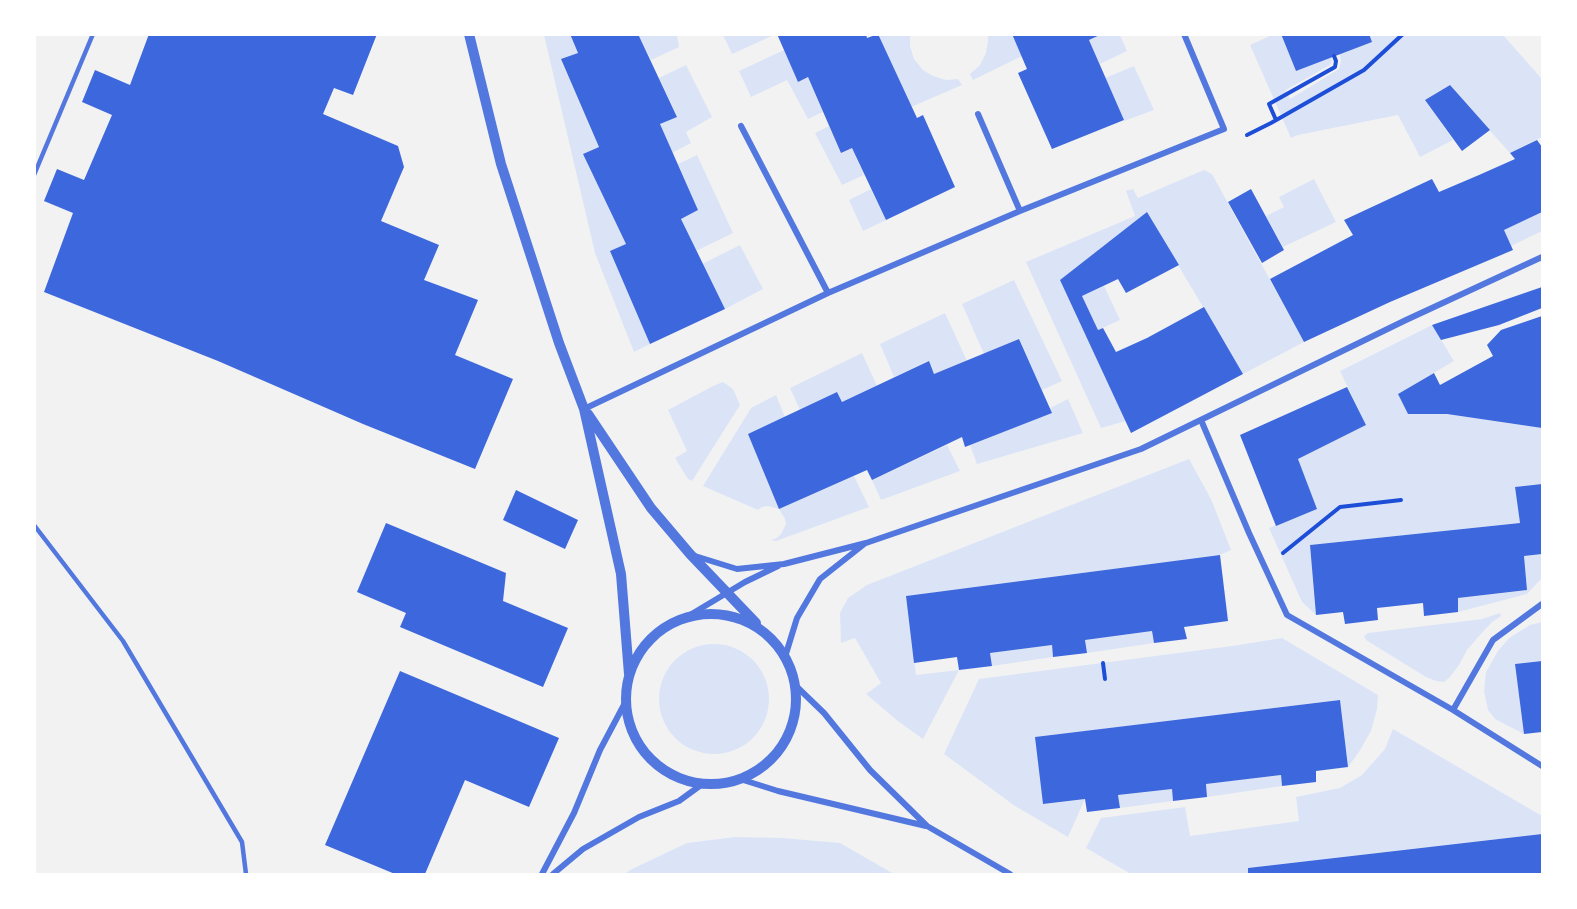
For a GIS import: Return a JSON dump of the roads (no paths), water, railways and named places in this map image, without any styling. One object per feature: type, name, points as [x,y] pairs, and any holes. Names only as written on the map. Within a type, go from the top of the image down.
[{"type":"street","points":[[469,34],[501,164],[559,343],[584,409],[621,574],[629,674],[626,701],[630,727],[643,751],[663,770],[701,785],[740,779],[765,765],[785,742],[795,715],[795,685],[785,657],[768,635],[690,554],[651,508],[584,409]]},
{"type":"street","points":[[584,409],[828,293],[1020,211],[1224,129],[1184,34]]},
{"type":"street","points":[[978,114],[1020,211]]},
{"type":"street","points":[[741,126],[828,293]]},
{"type":"street","points":[[690,554],[737,569],[784,564],[866,543],[1141,449],[1406,320],[1542,257]]},
{"type":"street","points":[[1201,420],[1287,615],[1453,710],[1542,766]]},
{"type":"street","points":[[785,657],[797,618],[820,579],[866,543]]},
{"type":"street","points":[[629,674],[641,650],[660,630],[685,618],[727,592],[784,564]]},
{"type":"street","points":[[1453,710],[1493,640],[1542,604]]},
{"type":"street","points":[[685,618],[714,614],[742,620],[768,635]]},
{"type":"street","points":[[795,685],[824,713],[870,770],[927,826],[1010,874]]},
{"type":"street","points":[[542,874],[574,813],[600,750],[626,701]]},
{"type":"street","points":[[740,779],[778,791],[927,826]]},
{"type":"street","points":[[553,874],[582,849],[639,817],[678,801],[701,785]]},
{"type":"lane","points":[[34,175],[93,34]]},
{"type":"lane","points":[[34,525],[123,641],[242,842],[246,874]]}]
